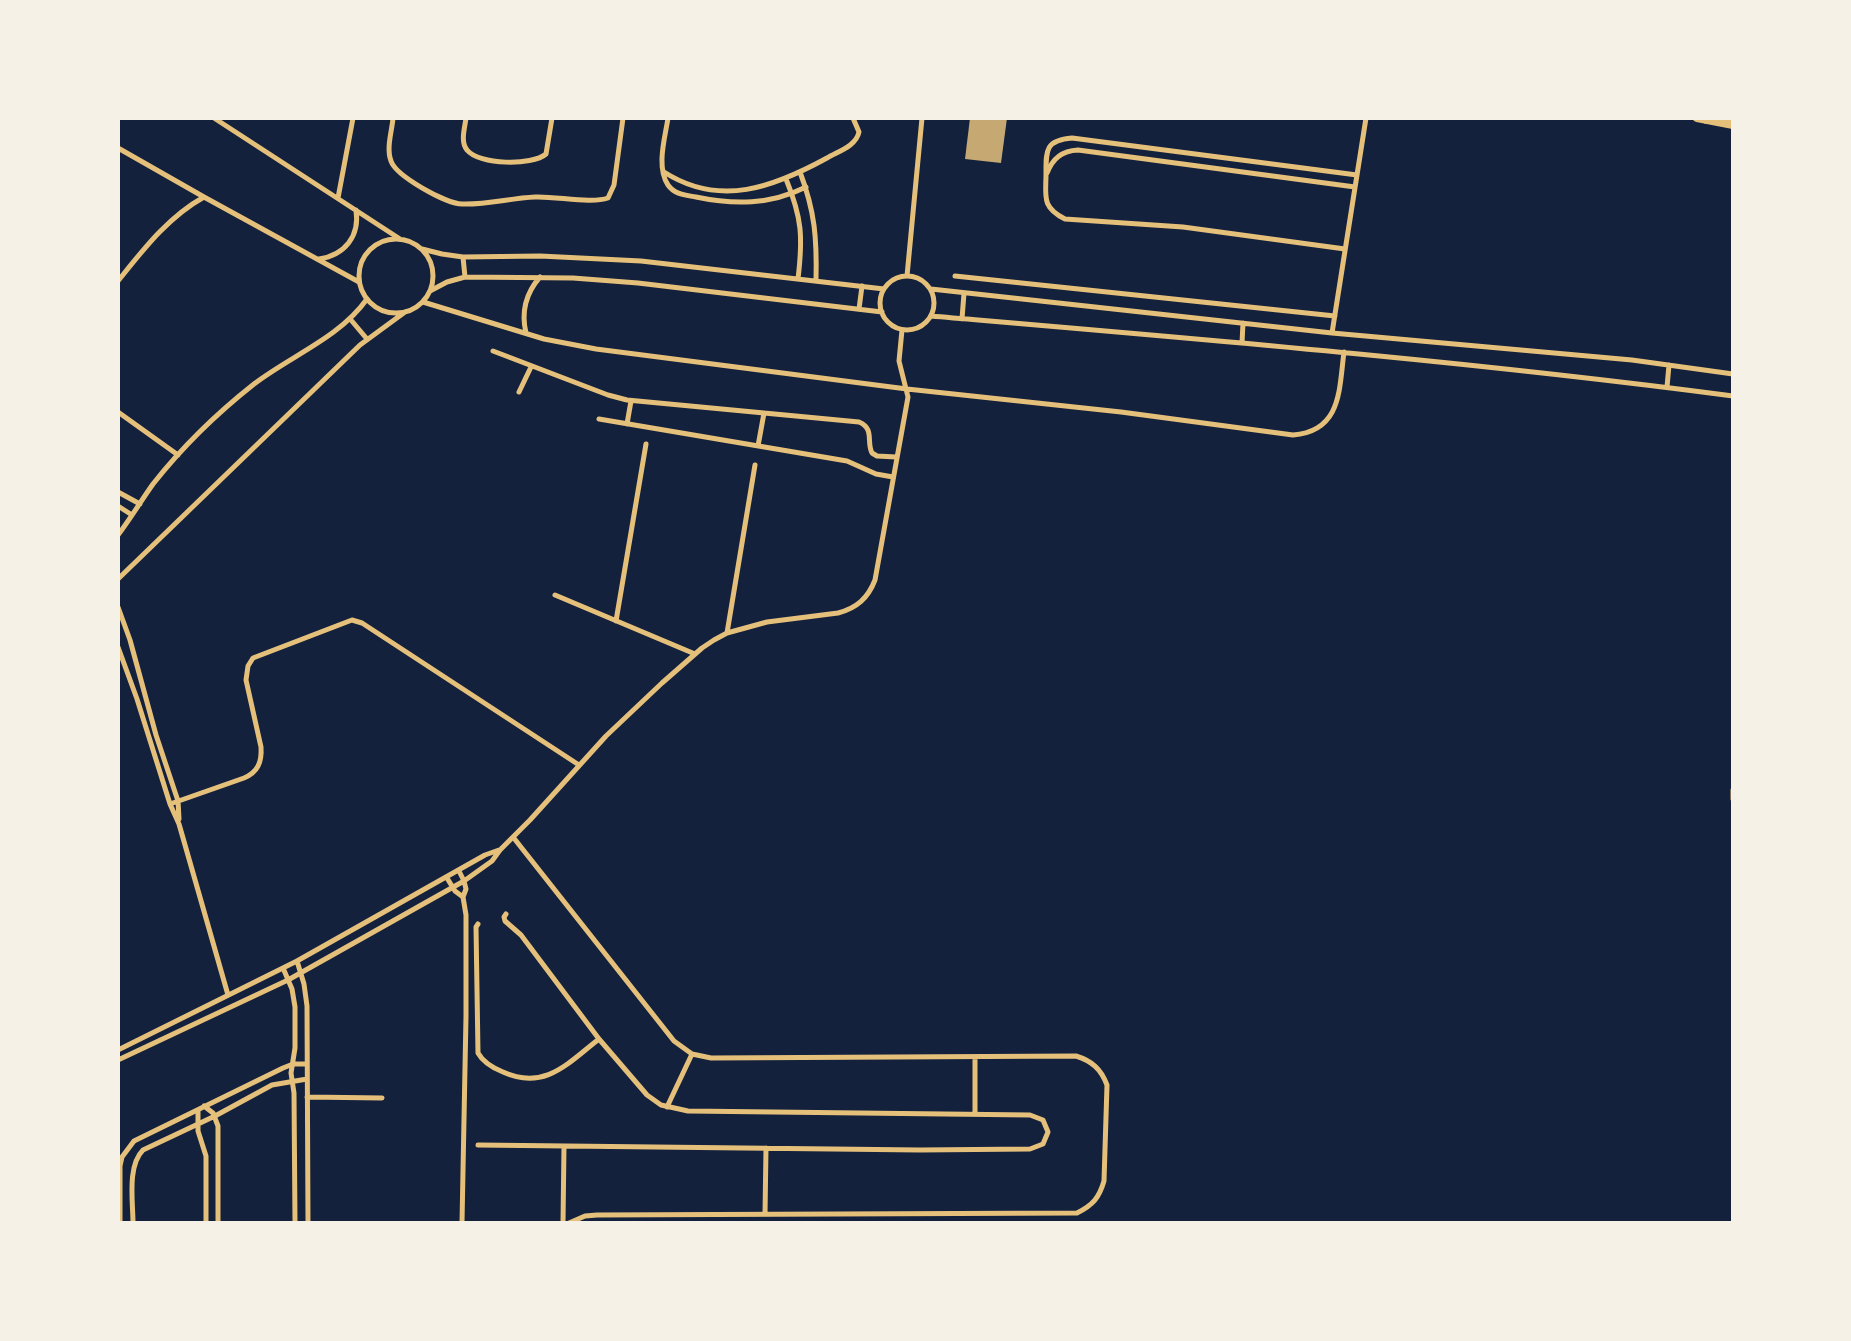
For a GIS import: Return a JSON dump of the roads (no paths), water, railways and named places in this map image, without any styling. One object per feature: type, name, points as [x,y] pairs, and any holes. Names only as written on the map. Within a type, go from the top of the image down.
[{"type":"highway","points":[[1702,119],[1733,122]]},
{"type":"street","points":[[214,118],[401,239]]},
{"type":"street","points":[[338,198],[353,118]]},
{"type":"street","points":[[393,118],[389,152],[393,165],[443,199],[461,204],[536,197],[606,199],[613,188],[623,118]]},
{"type":"street","points":[[466,118],[464,144],[468,151],[493,160],[515,162],[538,160],[546,154],[552,118]]},
{"type":"street","points":[[668,118],[662,157],[667,184],[673,191],[720,202],[749,203],[792,194],[806,187]]},
{"type":"street","points":[[664,172],[704,189],[761,188],[800,172],[856,140],[859,132],[853,118]]},
{"type":"street","points":[[907,276],[922,118]]},
{"type":"street","points":[[1332,333],[1366,118]]},
{"type":"street","points":[[1345,249],[1183,227],[1065,219],[1054,213],[1046,202],[1047,152],[1054,143],[1068,138],[1357,175]]},
{"type":"street","points":[[1090,152],[1092,140]]},
{"type":"street","points":[[118,148],[359,282]]},
{"type":"street","points":[[1046,174],[1052,161],[1073,151],[1355,187]]},
{"type":"street","points":[[1197,165],[1198,154]]},
{"type":"street","points":[[1288,178],[1290,166]]},
{"type":"street","points":[[800,172],[815,222],[816,281]]},
{"type":"street","points":[[786,179],[799,215],[802,234],[798,279]]},
{"type":"street","points":[[720,202],[721,190]]},
{"type":"street","points":[[118,281],[163,228],[204,197]]},
{"type":"street","points":[[318,259],[339,253],[349,243],[356,231],[356,210]]},
{"type":"street","points":[[119,581],[367,339],[423,302],[433,280],[429,258],[409,241],[390,239],[379,243],[363,259],[359,282],[367,299],[375,306],[384,311],[405,312]]},
{"type":"street","points":[[422,249],[463,257],[608,258],[884,289]]},
{"type":"street","points":[[463,257],[465,277]]},
{"type":"street","points":[[907,276],[921,279],[931,289],[935,303],[926,323],[919,328],[902,330],[890,324],[880,304],[884,289],[894,279],[907,276]]},
{"type":"street","points":[[955,276],[1335,316]]},
{"type":"street","points":[[430,291],[465,277],[540,277],[638,283],[882,312]]},
{"type":"street","points":[[526,334],[525,307],[540,277]]},
{"type":"street","points":[[859,309],[862,286]]},
{"type":"street","points":[[931,289],[1733,374]]},
{"type":"street","points":[[962,319],[964,293]]},
{"type":"street","points":[[118,535],[153,485],[214,417],[258,381],[351,320],[367,299]]},
{"type":"street","points":[[423,302],[526,334],[596,349],[1293,435],[1313,430],[1333,413],[1338,401],[1344,352]]},
{"type":"street","points":[[931,316],[1344,352],[1733,396]]},
{"type":"street","points":[[351,320],[367,339]]},
{"type":"street","points":[[1242,343],[1243,323]]},
{"type":"street","points":[[118,1060],[302,973],[464,881],[492,861],[624,718],[714,640],[727,633],[777,620],[849,611],[865,598],[875,580],[908,399],[899,361],[902,330]]},
{"type":"street","points":[[493,351],[631,401],[862,423],[869,430],[872,453],[896,457]]},
{"type":"street","points":[[1667,387],[1669,365]]},
{"type":"street","points":[[519,392],[531,367]]},
{"type":"street","points":[[627,424],[631,401]]},
{"type":"street","points":[[118,412],[178,455]]},
{"type":"street","points":[[758,446],[764,413]]},
{"type":"street","points":[[599,419],[847,461],[876,474],[893,477]]},
{"type":"street","points":[[616,621],[646,444]]},
{"type":"street","points":[[727,633],[755,465]]},
{"type":"street","points":[[118,492],[140,504]]},
{"type":"street","points":[[118,506],[132,515]]},
{"type":"street","points":[[555,595],[695,654]]},
{"type":"street","points":[[118,607],[178,801],[179,824]]},
{"type":"street","points":[[170,804],[244,778],[259,766],[261,747],[246,680],[253,658],[352,620],[362,623],[579,765]]},
{"type":"street","points":[[118,647],[179,824],[228,995]]},
{"type":"street","points":[[1733,790],[1733,799]]},
{"type":"street","points":[[513,837],[674,1041],[692,1054],[711,1058],[1076,1056],[1096,1066],[1107,1085],[1104,1181],[1100,1196],[1090,1207],[1077,1213],[597,1215],[566,1223],[564,1146]]},
{"type":"street","points":[[118,1050],[297,961],[485,855],[500,850]]},
{"type":"street","points":[[459,871],[466,889],[463,897],[466,915],[466,1016],[462,1223]]},
{"type":"street","points":[[447,878],[452,888],[463,897]]},
{"type":"street","points":[[478,1145],[1030,1149],[1037,1148],[1047,1139],[1048,1132],[1047,1125],[1037,1116],[688,1111],[667,1107],[647,1095],[599,1039],[521,935],[505,921],[506,914]]},
{"type":"street","points":[[478,924],[479,1057],[516,1077],[538,1078],[559,1071],[599,1039]]},
{"type":"street","points":[[297,961],[307,1006],[308,1223]]},
{"type":"street","points":[[283,968],[295,1007],[291,1073],[294,1093],[295,1223]]},
{"type":"street","points":[[465,1001],[477,1001]]},
{"type":"street","points":[[466,1016],[477,1016]]},
{"type":"street","points":[[667,1107],[692,1054]]},
{"type":"street","points":[[975,1057],[975,1114]]},
{"type":"street","points":[[120,1223],[120,1166],[127,1148],[134,1141],[293,1064],[307,1064]]},
{"type":"street","points":[[133,1223],[133,1169],[143,1150],[272,1085],[307,1079]]},
{"type":"street","points":[[307,1097],[382,1098]]},
{"type":"street","points":[[201,1107],[211,1110],[218,1131],[218,1223]]},
{"type":"street","points":[[201,1107],[197,1124],[206,1156],[206,1223]]},
{"type":"street","points":[[765,1214],[766,1148]]},
{"type":"street","points":[[120,1166],[133,1169]]}]
